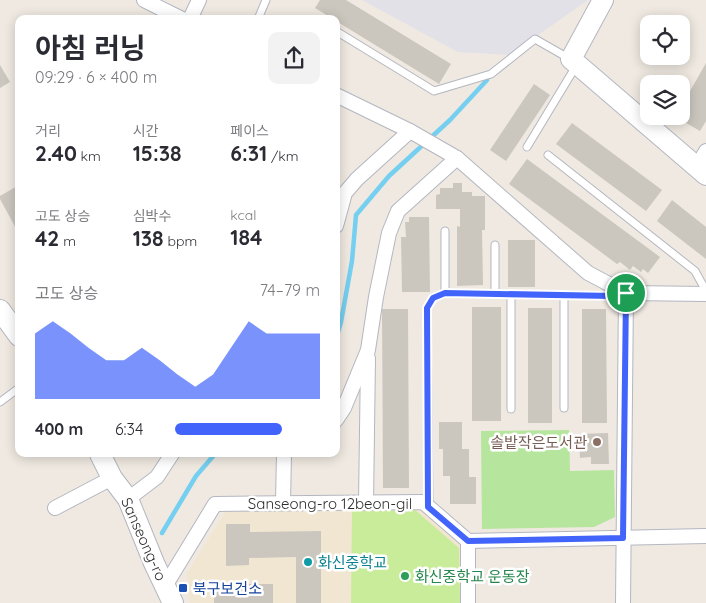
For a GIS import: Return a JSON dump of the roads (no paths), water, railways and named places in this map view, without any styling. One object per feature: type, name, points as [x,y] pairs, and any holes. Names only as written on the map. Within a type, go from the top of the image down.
[{"type":"street","points":[[144,0],[174,15]]},
{"type":"street","points":[[192,15],[199,0]]},
{"type":"street","points":[[603,0],[574,62],[703,164]]},
{"type":"street","points":[[340,97],[410,131],[458,158],[588,273],[626,293],[706,292]]},
{"type":"street","points":[[340,211],[345,193],[357,178],[410,131]]},
{"type":"street","points":[[366,503],[368,350],[387,242],[398,211],[458,158]]},
{"type":"street","points":[[623,603],[626,293]]},
{"type":"street","points":[[0,310],[15,331]]},
{"type":"street","points":[[340,414],[368,350]]},
{"type":"street","name":"Sanseong-ro","points":[[102,457],[112,478],[128,499],[169,594]]},
{"type":"street","points":[[128,499],[157,477],[170,457]]},
{"type":"street","points":[[283,503],[284,457]]},
{"type":"street","points":[[56,508],[112,478]]},
{"type":"street","name":"Sanseong-ro 12beon-gil","points":[[169,594],[215,504],[423,502],[468,541]]},
{"type":"street","points":[[468,603],[468,541],[706,536]]},
{"type":"lane","points":[[260,15],[266,0]]},
{"type":"lane","points":[[340,34],[434,91],[491,74],[536,39],[574,62],[527,147]]},
{"type":"lane","points":[[548,155],[695,271],[706,292]]},
{"type":"lane","points":[[445,231],[445,293]]},
{"type":"lane","points":[[495,245],[495,294]]},
{"type":"lane","points":[[428,507],[427,308],[433,298],[445,293],[613,296],[626,293]]},
{"type":"lane","points":[[511,294],[511,409]]},
{"type":"lane","points":[[564,295],[564,408]]},
{"type":"lane","points":[[0,402],[15,391]]},
{"type":"waterway","points":[[340,325],[352,261],[356,215],[389,176],[450,120],[487,80]]},
{"type":"waterway","points":[[162,533],[196,476],[212,457]]},
{"type":"place","name":"솔밭작은도서관","points":[[597,442]]},
{"type":"place","name":"화신중학교","points":[[308,562]]},
{"type":"place","name":"화신중학교 운동장","points":[[405,576]]},
{"type":"place","name":"북구보건소","points":[[183,588]]}]
